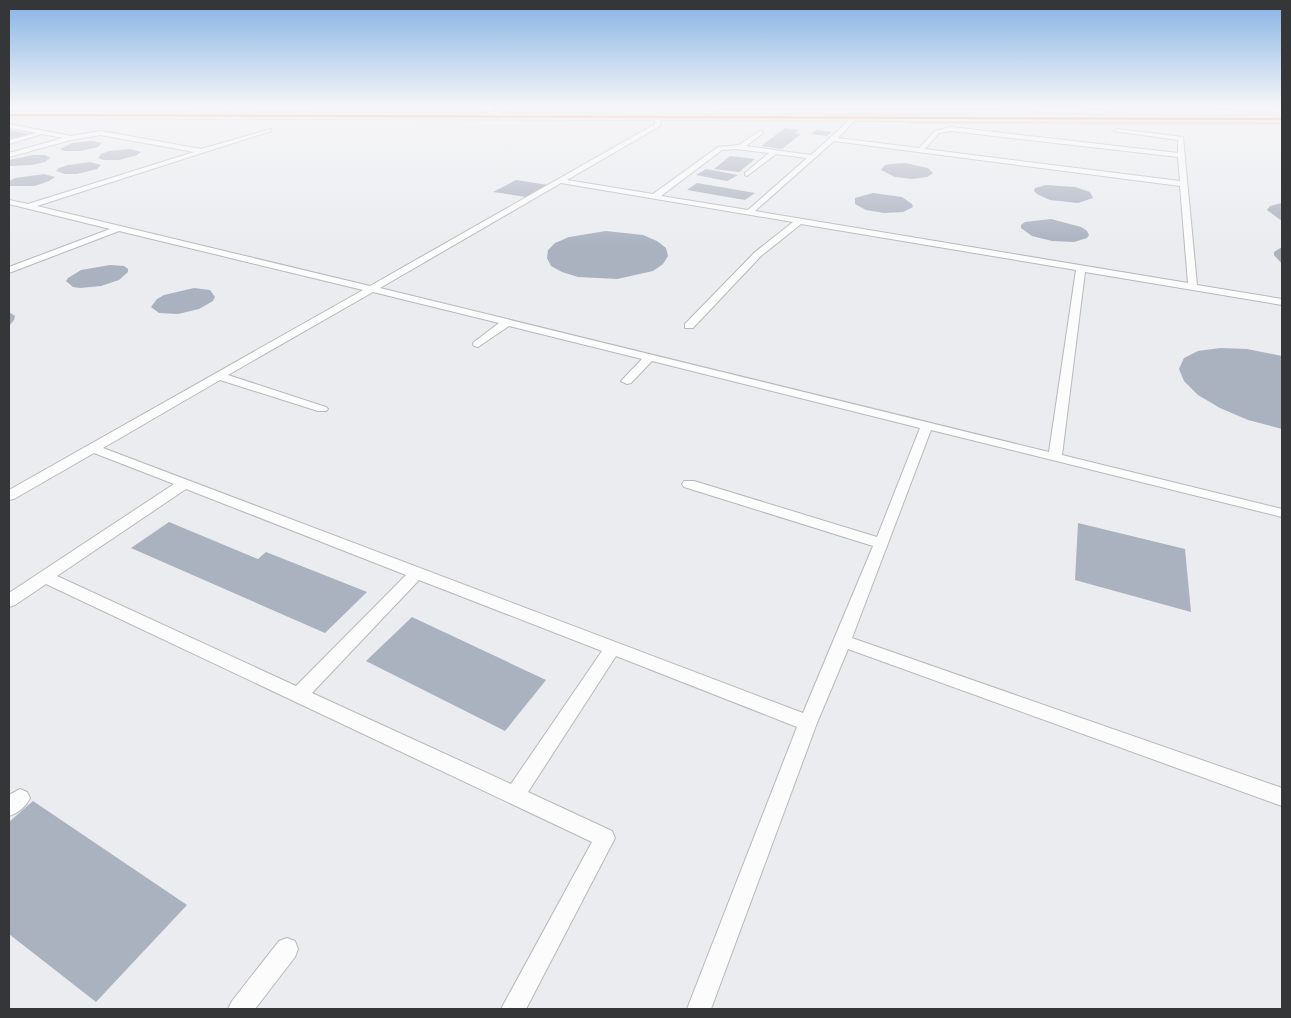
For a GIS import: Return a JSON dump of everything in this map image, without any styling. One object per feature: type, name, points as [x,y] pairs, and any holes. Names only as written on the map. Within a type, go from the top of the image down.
[{"type":"lane","points":[[30,206],[196,153]]},
{"type":"lane","points":[[9,496],[610,153]]},
{"type":"lane","points":[[654,197],[713,153]]},
{"type":"lane","points":[[747,174],[774,153]]},
{"type":"lane","points":[[779,153],[812,157]]},
{"type":"lane","points":[[749,213],[817,153]]},
{"type":"lane","points":[[940,153],[1184,184]]},
{"type":"lane","points":[[1159,153],[1181,155],[1193,287]]},
{"type":"lane","points":[[561,181],[1282,302]]},
{"type":"lane","points":[[9,202],[372,288],[1282,513]]},
{"type":"lane","points":[[689,326],[758,254],[800,221]]},
{"type":"lane","points":[[9,270],[120,228]]},
{"type":"lane","points":[[1055,456],[1081,268]]},
{"type":"lane","points":[[478,344],[507,322]]},
{"type":"lane","points":[[627,381],[650,357]]},
{"type":"lane","points":[[219,376],[322,409]]},
{"type":"lane","points":[[699,1009],[808,723],[843,641],[927,426]]},
{"type":"lane","points":[[92,448],[808,723]]},
{"type":"lane","points":[[9,601],[184,484]]},
{"type":"lane","points":[[689,484],[881,543]]},
{"type":"lane","points":[[299,695],[417,573]]},
{"type":"lane","points":[[45,577],[605,838],[513,1009]]},
{"type":"lane","points":[[843,641],[1282,797]]},
{"type":"lane","points":[[514,796],[613,648]]},
{"type":"lane","points":[[240,1009],[287,949]]},
{"type":"building","points":[[140,153],[119,160],[103,160],[98,158],[101,154]]},
{"type":"building","points":[[33,155],[45,155],[50,158],[45,162],[32,165],[9,166],[9,160]]},
{"type":"building","points":[[730,156],[755,159],[739,172],[714,169]]},
{"type":"building","points":[[90,162],[101,165],[97,169],[77,174],[65,174],[56,171],[68,165]]},
{"type":"building","points":[[905,163],[928,168],[933,173],[927,177],[912,179],[895,177],[881,170],[885,165]]},
{"type":"building","points":[[706,169],[738,175],[727,181],[696,175]]},
{"type":"building","points":[[44,174],[55,177],[35,186],[9,186],[9,181],[15,178]]},
{"type":"building","points":[[516,180],[548,185],[526,197],[493,192]]},
{"type":"building","points":[[697,183],[755,193],[745,200],[687,190]]},
{"type":"building","points":[[1046,185],[1075,187],[1090,192],[1093,198],[1078,203],[1050,200],[1034,191],[1035,188]]},
{"type":"building","points":[[873,193],[902,197],[912,204],[913,207],[903,212],[884,213],[866,210],[855,204],[855,198]]},
{"type":"building","points":[[1282,203],[1282,221],[1267,210],[1270,206]]},
{"type":"building","points":[[1051,219],[1081,227],[1089,235],[1087,238],[1074,242],[1052,241],[1032,236],[1021,228],[1021,225],[1025,222]]},
{"type":"building","points":[[606,231],[643,235],[657,241],[666,248],[668,256],[663,264],[653,271],[617,279],[578,277],[551,266],[547,258],[548,250],[555,243],[569,237]]},
{"type":"building","points":[[1282,247],[1282,264],[1274,255],[1274,252]]},
{"type":"building","points":[[110,265],[124,266],[128,269],[128,272],[119,280],[101,286],[73,287],[66,281],[81,270]]},
{"type":"building","points":[[194,288],[210,290],[215,297],[213,301],[199,309],[178,314],[159,313],[151,307],[157,299],[164,295]]},
{"type":"building","points":[[9,312],[15,316],[9,326]]},
{"type":"building","points":[[1220,348],[1247,349],[1282,356],[1282,429],[1248,420],[1220,408],[1198,395],[1184,381],[1179,369],[1184,358],[1198,351]]},
{"type":"building","points":[[169,522],[258,559],[266,552],[367,592],[325,633],[131,548]]},
{"type":"building","points":[[1078,523],[1185,549],[1191,612],[1075,580]]},
{"type":"building","points":[[412,617],[546,680],[505,731],[366,661]]},
{"type":"building","points":[[33,801],[187,905],[96,1002],[9,934],[9,822]]}]
